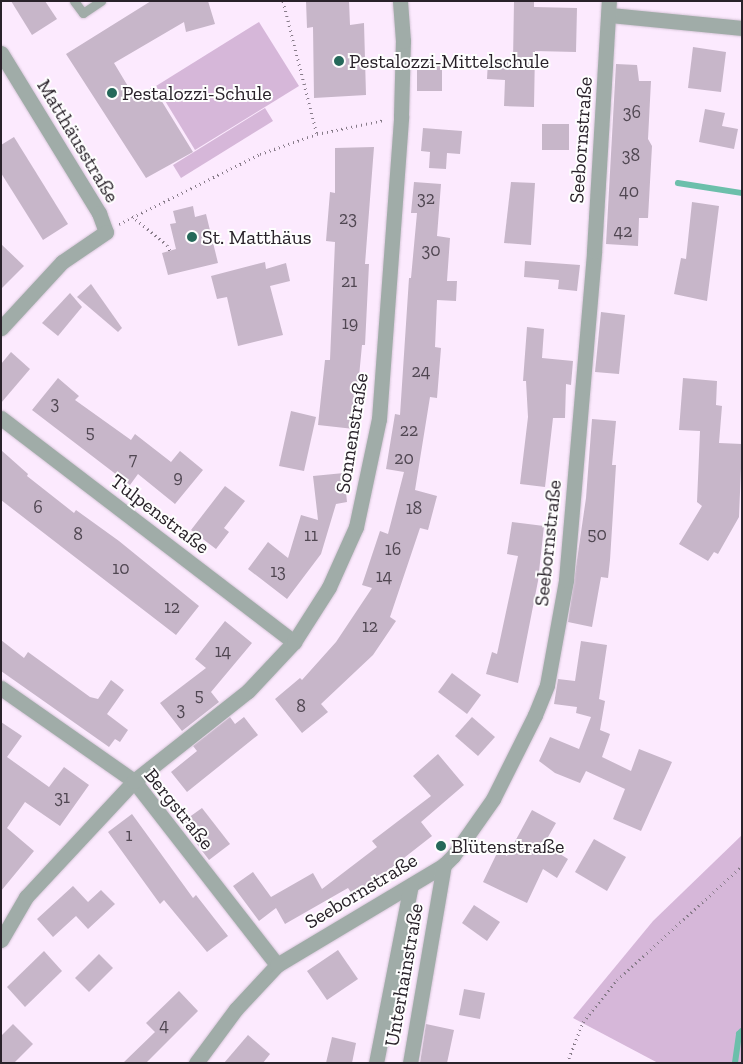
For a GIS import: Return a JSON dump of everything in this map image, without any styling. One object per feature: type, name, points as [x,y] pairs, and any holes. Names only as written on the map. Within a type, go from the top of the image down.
[{"type":"street","name":"Sonnenstraße","points":[[1,940],[26,897],[134,781],[248,691],[294,642],[329,587],[356,527],[368,480],[379,419],[401,116],[403,42],[400,1]]},
{"type":"street","points":[[609,8],[742,28]]},
{"type":"street","name":"Seebornstraße","points":[[277,965],[444,865],[473,830],[514,758],[546,685],[554,649],[568,560],[594,251],[609,8]]},
{"type":"street","name":"Matthäusstraße","points":[[1,53],[99,212],[106,232],[62,262],[1,328]]},
{"type":"street","name":"Tulpenstraße","points":[[1,418],[294,642]]},
{"type":"street","name":"Bergstraße","points":[[1,688],[134,781],[277,965]]},
{"type":"street","name":"Unterhainstraße","points":[[410,1063],[444,865]]},
{"type":"street","points":[[376,1063],[411,885]]},
{"type":"street","points":[[196,1063],[236,1009],[277,965]]},
{"type":"lane","points":[[74,1],[82,13],[101,1]]},
{"type":"path","points":[[283,1],[317,134]]},
{"type":"path","points":[[106,232],[132,216],[260,154],[317,134],[401,116]]},
{"type":"path","points":[[132,216],[168,245],[170,251]]},
{"type":"path","points":[[567,1063],[583,1022],[617,980],[742,866]]},
{"type":"shaded area","points":[[259,22],[299,86],[195,150],[156,86]]},
{"type":"shaded area","points":[[265,108],[273,121],[181,178],[173,165]]},
{"type":"shaded area","points":[[742,835],[742,1063],[658,1063],[573,1018],[653,921]]},
{"type":"building","points":[[11,1],[45,1],[57,19],[32,35]]},
{"type":"building","name":"Pestalozzi-Schule","points":[[151,1],[208,1],[215,24],[186,32],[184,22],[114,63],[135,98],[153,87],[193,152],[146,178],[66,54]]},
{"type":"building","name":"Pestalozzi-Mittelschule","points":[[306,1],[349,1],[350,25],[364,23],[366,95],[314,98],[313,27],[307,28]]},
{"type":"building","points":[[514,1],[534,1],[534,7],[577,8],[576,52],[535,51],[534,107],[504,106],[505,80],[487,79],[488,60],[513,61]]},
{"type":"building","points":[[693,47],[726,52],[721,92],[688,88]]},
{"type":"building","points":[[417,61],[442,62],[442,91],[417,91]]},
{"type":"building","points":[[616,64],[637,65],[639,81],[651,81],[648,139],[652,146],[648,218],[639,218],[638,246],[606,244]]},
{"type":"building","points":[[705,109],[725,113],[722,126],[738,129],[734,149],[699,142]]},
{"type":"building","points":[[542,124],[569,124],[569,150],[542,150]]},
{"type":"building","points":[[423,128],[462,131],[460,154],[447,153],[446,169],[429,168],[430,152],[421,151]]},
{"type":"building","points":[[14,137],[68,224],[43,240],[1,173],[1,145]]},
{"type":"building","points":[[374,147],[365,264],[369,264],[365,345],[362,345],[354,429],[318,425],[325,360],[330,360],[335,242],[326,241],[330,192],[335,193],[335,148]]},
{"type":"building","points":[[414,182],[441,184],[437,236],[450,238],[447,281],[457,281],[456,301],[437,300],[435,347],[441,348],[437,398],[430,397],[415,490],[437,496],[428,530],[420,528],[390,617],[396,621],[373,655],[321,704],[328,712],[302,733],[275,699],[300,678],[302,680],[336,642],[372,588],[362,585],[380,531],[388,534],[404,472],[386,469],[395,414],[400,415],[409,278],[411,278],[417,213],[411,213]]},
{"type":"building","points":[[511,182],[535,183],[531,245],[504,243]]},
{"type":"building","points":[[692,202],[719,206],[707,301],[674,294],[681,258],[686,259]]},
{"type":"building","name":"St. Matthäus","points":[[193,206],[195,217],[206,214],[218,263],[168,275],[162,253],[176,249],[170,224],[176,223],[173,211]]},
{"type":"building","points":[[1,244],[24,266],[1,289]]},
{"type":"building","points":[[525,261],[580,265],[577,291],[558,289],[559,280],[524,277]]},
{"type":"building","points":[[265,262],[266,269],[286,263],[290,281],[270,286],[283,335],[238,346],[227,297],[217,299],[211,276]]},
{"type":"building","points":[[91,284],[122,328],[118,332],[77,297]]},
{"type":"building","points":[[70,293],[82,307],[58,336],[42,323]]},
{"type":"building","points":[[601,312],[625,315],[619,374],[595,372]]},
{"type":"building","points":[[527,327],[544,329],[542,358],[573,361],[571,385],[566,384],[565,418],[553,418],[545,487],[520,484],[528,417],[526,381],[523,381]]},
{"type":"building","points":[[11,352],[30,369],[1,403],[1,364]]},
{"type":"building","points":[[58,378],[79,396],[75,400],[131,440],[135,434],[171,462],[180,451],[203,470],[175,504],[138,474],[130,485],[32,410]]},
{"type":"building","points":[[683,378],[717,381],[716,405],[722,406],[719,443],[742,444],[739,517],[718,554],[714,552],[708,561],[679,544],[702,506],[697,502],[700,431],[679,430]]},
{"type":"building","points":[[291,411],[316,417],[304,471],[279,466]]},
{"type":"building","points":[[592,419],[616,421],[612,465],[616,465],[608,578],[601,577],[592,627],[568,622],[586,498]]},
{"type":"building","points":[[1,450],[28,474],[27,476],[74,513],[76,510],[119,541],[199,606],[176,635],[1,500]]},
{"type":"building","points":[[344,473],[347,502],[336,504],[321,554],[287,599],[248,569],[268,542],[288,558],[301,515],[318,520],[313,476]]},
{"type":"building","points":[[225,486],[245,501],[224,528],[229,532],[216,549],[191,530]]},
{"type":"building","points":[[512,522],[544,526],[538,581],[518,683],[486,674],[492,652],[497,654],[518,556],[507,554]]},
{"type":"building","points":[[225,621],[252,643],[211,692],[219,702],[182,731],[160,703],[206,668],[195,659]]},
{"type":"building","points":[[1,640],[24,658],[28,652],[90,697],[98,699],[111,680],[124,690],[107,714],[128,730],[120,742],[115,739],[109,747],[1,671]]},
{"type":"building","points":[[581,641],[607,645],[599,699],[605,701],[600,730],[610,734],[602,757],[631,771],[639,749],[672,762],[641,831],[613,819],[625,789],[586,771],[580,783],[555,773],[539,761],[550,737],[579,749],[591,717],[576,713],[577,707],[554,704],[558,679],[575,681]]},
{"type":"building","points":[[452,673],[481,695],[467,714],[438,692]]},
{"type":"building","points":[[230,717],[235,724],[244,717],[258,735],[187,792],[171,772],[197,751],[193,746]]},
{"type":"building","points":[[472,717],[495,737],[478,756],[455,736]]},
{"type":"building","points":[[1,722],[22,736],[7,757],[49,787],[64,767],[89,785],[60,826],[25,802],[7,828],[34,851],[1,891]]},
{"type":"building","points":[[438,754],[464,785],[421,822],[432,836],[354,897],[348,888],[285,924],[276,908],[259,921],[233,886],[253,872],[271,897],[313,873],[322,889],[377,847],[372,841],[431,796],[413,776]]},
{"type":"building","points":[[202,808],[230,844],[209,860],[181,823]]},
{"type":"building","points":[[532,810],[556,823],[544,844],[568,859],[557,878],[543,869],[527,903],[483,882],[498,851],[507,856]]},
{"type":"building","points":[[132,814],[193,898],[196,895],[228,936],[207,952],[164,900],[160,904],[108,832]]},
{"type":"building","points":[[594,839],[626,857],[607,891],[575,872]]},
{"type":"building","points":[[73,886],[88,902],[101,890],[115,904],[88,929],[76,916],[53,937],[37,919]]},
{"type":"building","points":[[474,905],[500,922],[487,941],[462,923]]},
{"type":"building","points":[[338,950],[358,979],[327,1000],[307,971]]},
{"type":"building","points":[[44,951],[62,971],[25,1007],[7,987]]},
{"type":"building","points":[[99,954],[113,968],[89,992],[75,978]]},
{"type":"building","points":[[464,989],[485,993],[480,1019],[459,1015]]},
{"type":"building","points":[[179,991],[198,1011],[146,1063],[123,1063],[155,1032],[146,1023]]},
{"type":"building","points":[[13,1024],[33,1044],[14,1063],[1,1063],[1,1036]]},
{"type":"building","points":[[426,1024],[454,1030],[447,1063],[420,1063]]},
{"type":"building","points":[[248,1035],[270,1054],[263,1063],[224,1063]]},
{"type":"building","points":[[332,1037],[356,1043],[352,1063],[326,1063]]},
{"type":"waterway","points":[[678,183],[742,193]]},
{"type":"waterway","points":[[735,1063],[739,1034],[742,1031]]},
{"type":"place","name":"Pestalozzi-Mittelschule","points":[[339,61]]},
{"type":"place","name":"Pestalozzi-Schule","points":[[112,93]]},
{"type":"place","name":"St. Matthäus","points":[[192,237]]},
{"type":"place","name":"Blütenstraße","points":[[441,846]]}]
